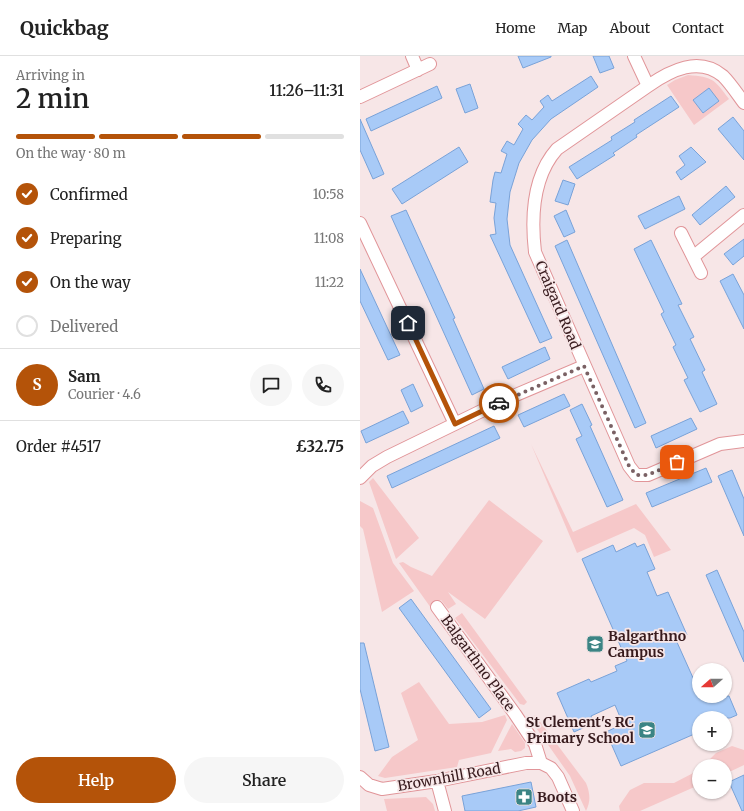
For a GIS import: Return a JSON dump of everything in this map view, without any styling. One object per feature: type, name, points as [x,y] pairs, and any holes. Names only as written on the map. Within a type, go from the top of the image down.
[{"type":"street","points":[[412,56],[418,70]]},
{"type":"street","points":[[634,56],[648,86]]},
{"type":"street","points":[[360,97],[430,64]]},
{"type":"street","name":"Craigard Road","points":[[744,104],[724,77],[710,67],[696,65],[683,66],[669,72],[557,149],[549,159],[542,173],[533,215],[535,252],[629,466],[636,475],[648,475],[720,444],[744,441]]},
{"type":"street","points":[[693,257],[744,215]]},
{"type":"street","points":[[360,222],[455,424]]},
{"type":"street","points":[[681,233],[701,272]]},
{"type":"street","points":[[360,478],[372,466],[387,457],[504,400],[584,366]]},
{"type":"street","name":"Balgarthno Place","points":[[437,607],[535,744],[541,763]]},
{"type":"street","name":"Brownhill Road","points":[[360,778],[369,786],[382,789],[437,781],[526,763],[541,763]]},
{"type":"street","points":[[541,763],[551,768],[558,777],[573,811]]},
{"type":"street","points":[[437,781],[445,811]]},
{"type":"shaded area","points":[[688,75],[712,80],[720,87],[729,99],[694,125],[667,85]]},
{"type":"shaded area","points":[[531,444],[573,532],[636,504],[671,550],[654,557],[645,535],[634,528],[577,553]]},
{"type":"shaded area","points":[[373,478],[419,538],[396,559],[369,482]]},
{"type":"shaded area","points":[[489,500],[543,541],[485,619],[448,592],[456,604],[448,609],[441,600],[431,608],[399,563],[403,562],[432,576]]},
{"type":"shaded area","points":[[360,501],[373,508],[393,563],[414,591],[382,612],[363,529],[360,526]]},
{"type":"shaded area","points":[[462,613],[527,702],[524,705],[520,704],[455,618]]},
{"type":"shaded area","points":[[419,682],[449,724],[482,722],[505,715],[507,720],[491,753],[459,760],[457,767],[385,778],[378,776],[392,757],[418,740],[401,693]]},
{"type":"shaded area","points":[[535,715],[586,783],[589,804],[586,811],[570,776],[532,722]]},
{"type":"shaded area","points":[[512,724],[525,743],[525,748],[521,751],[515,752],[511,749],[498,751]]},
{"type":"shaded area","points":[[732,746],[744,750],[744,765],[732,771],[732,759],[710,759],[721,751],[732,751]]},
{"type":"shaded area","points":[[692,774],[692,788],[640,811],[620,811],[619,806],[630,790],[644,783],[674,783]]},
{"type":"shaded area","points":[[426,797],[433,804],[435,811],[387,811],[384,799]]},
{"type":"building","points":[[518,56],[551,56],[551,57],[523,68]]},
{"type":"building","points":[[593,56],[609,56],[614,68],[600,73]]},
{"type":"building","points":[[591,76],[598,87],[551,119],[532,140],[519,163],[510,192],[507,219],[510,245],[552,338],[540,343],[490,235],[496,234],[494,218],[496,203],[490,202],[493,180],[495,172],[501,173],[507,154],[501,151],[507,141],[514,145],[523,129],[518,124],[526,115],[532,120],[544,107],[540,101],[548,95],[552,101]]},
{"type":"building","points":[[470,84],[478,108],[465,113],[456,89]]},
{"type":"building","points":[[437,86],[442,98],[371,131],[366,119]]},
{"type":"building","points":[[709,88],[719,101],[703,113],[693,100]]},
{"type":"building","points":[[671,96],[679,107],[636,135],[637,137],[613,153],[615,155],[577,179],[569,167],[612,140],[611,137]]},
{"type":"building","points":[[733,117],[744,131],[744,160],[718,129]]},
{"type":"building","points":[[360,119],[384,174],[373,179],[360,150]]},
{"type":"building","points":[[459,147],[468,162],[402,204],[392,189]]},
{"type":"building","points":[[691,147],[706,162],[681,180],[676,172],[685,165],[679,156]]},
{"type":"building","points":[[563,180],[575,184],[568,205],[555,201]]},
{"type":"building","points":[[726,186],[735,197],[700,225],[692,215]]},
{"type":"building","points":[[679,196],[685,209],[645,229],[638,216]]},
{"type":"building","points":[[406,210],[455,318],[453,319],[484,389],[472,395],[391,216]]},
{"type":"building","points":[[566,210],[575,232],[564,237],[554,216]]},
{"type":"building","points":[[744,239],[744,256],[733,265],[724,254]]},
{"type":"building","points":[[567,240],[646,423],[635,428],[555,246]]},
{"type":"building","points":[[651,240],[682,304],[678,305],[694,337],[690,339],[705,370],[702,372],[717,404],[700,412],[684,380],[688,378],[673,347],[676,345],[661,314],[664,312],[634,249]]},
{"type":"building","points":[[360,269],[400,355],[388,360],[360,301]]},
{"type":"building","points":[[733,274],[744,295],[744,329],[720,281]]},
{"type":"building","points":[[545,347],[550,359],[508,379],[502,367]]},
{"type":"building","points":[[413,384],[423,406],[411,412],[401,390]]},
{"type":"building","points":[[564,394],[570,406],[524,427],[518,415]]},
{"type":"building","points":[[582,404],[592,425],[590,426],[623,500],[607,507],[576,439],[582,436],[570,410]]},
{"type":"building","points":[[403,411],[409,423],[366,443],[361,431]]},
{"type":"building","points":[[691,418],[697,429],[656,448],[651,436]]},
{"type":"building","points":[[494,426],[500,438],[392,488],[387,476]]},
{"type":"building","points":[[706,468],[712,482],[652,507],[646,493]]},
{"type":"building","points":[[732,470],[744,499],[744,536],[718,476]]},
{"type":"building","points":[[635,543],[637,547],[644,544],[655,569],[647,572],[657,596],[668,592],[687,635],[676,640],[692,676],[692,703],[732,703],[737,715],[732,717],[732,711],[692,711],[692,735],[621,766],[606,732],[623,724],[615,705],[591,716],[594,723],[574,732],[557,693],[589,679],[591,682],[617,671],[615,666],[627,661],[582,559],[613,545],[616,552]]},
{"type":"building","points":[[717,570],[744,632],[744,662],[706,575]]},
{"type":"building","points":[[411,599],[491,709],[479,718],[399,608]]},
{"type":"building","points":[[360,643],[364,643],[389,747],[375,751],[360,689]]},
{"type":"building","points":[[744,775],[744,811],[742,811],[732,789],[732,781]]},
{"type":"building","points":[[531,782],[536,807],[518,811],[465,811],[462,796]]},
{"type":"way so far","points":[[499,403],[584,366],[629,466],[636,475],[648,475],[677,462]]},
{"type":"place","name":"Balgarthno Campus","points":[[595,644]]},
{"type":"place","name":"St Clement's RC Primary School","points":[[647,730]]},
{"type":"place","name":"Boots","points":[[524,797]]},
{"type":"route","points":[[408,323],[455,424],[499,403]]}]
